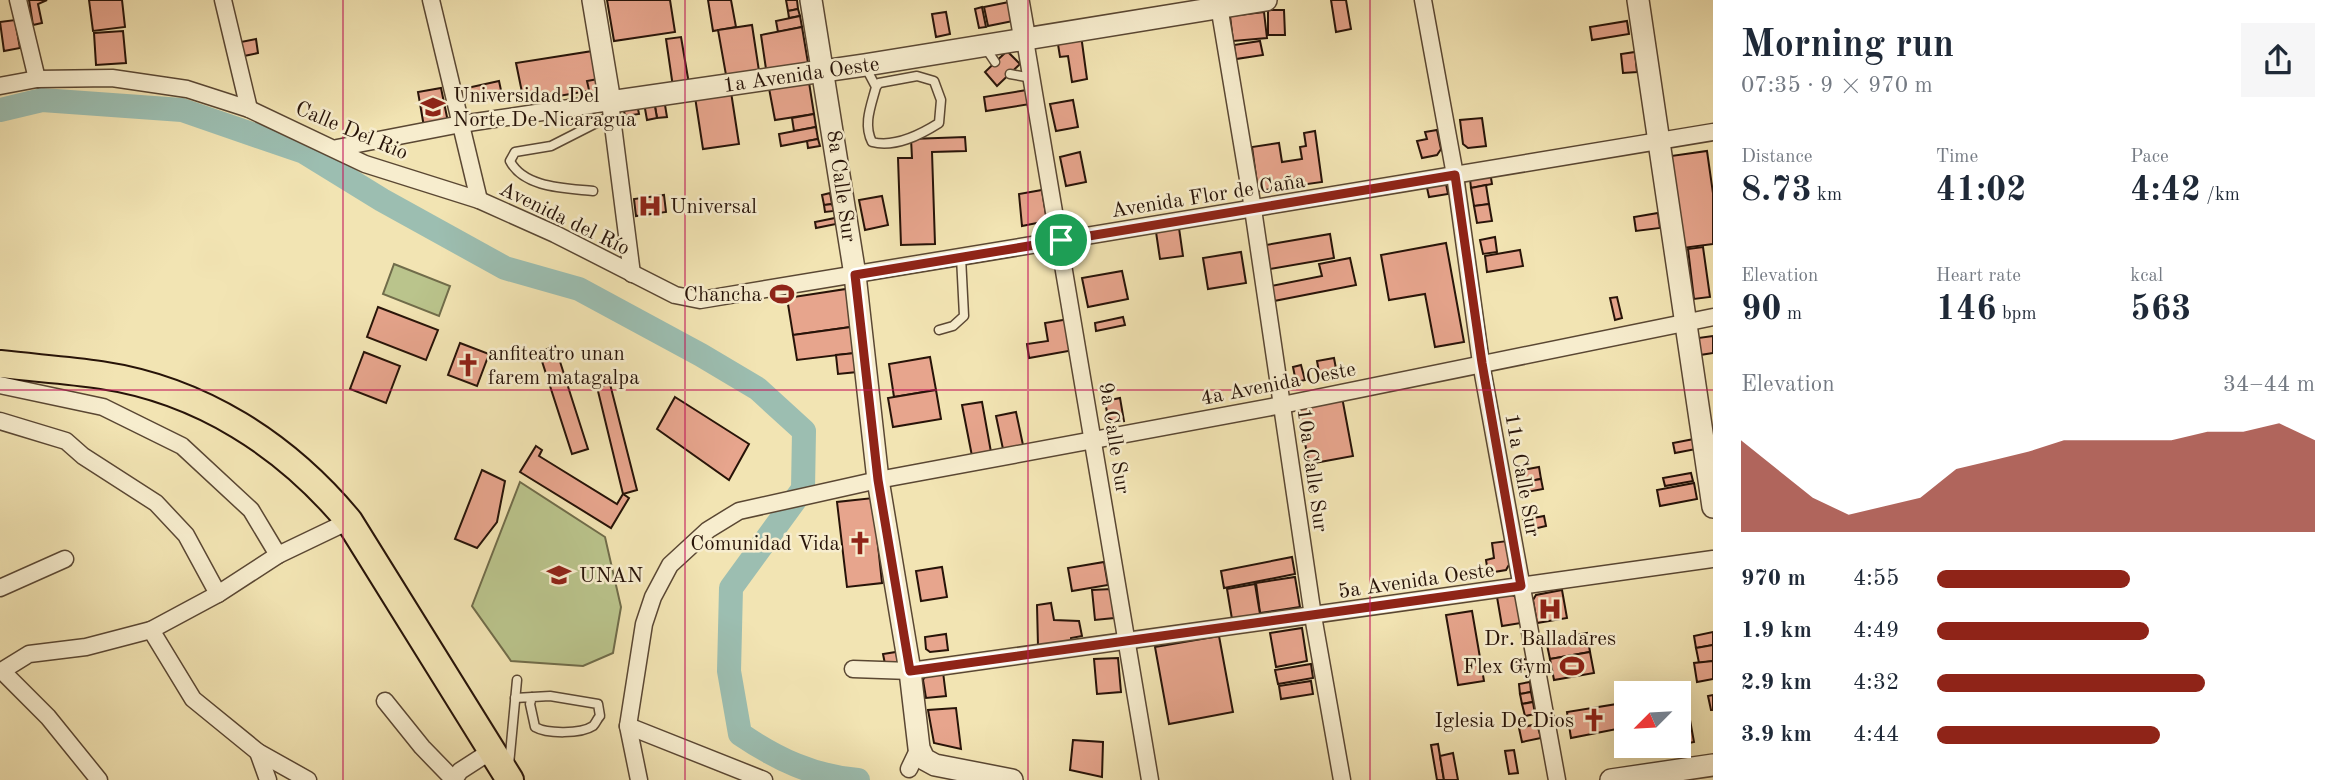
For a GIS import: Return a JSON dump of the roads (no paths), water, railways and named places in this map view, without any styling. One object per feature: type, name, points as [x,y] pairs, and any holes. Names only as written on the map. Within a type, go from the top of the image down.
[{"type":"main road","points":[[0,364],[104,375],[198,402],[267,442],[319,484],[349,521],[509,779]]},
{"type":"street","points":[[18,0],[37,79]]},
{"type":"street","points":[[223,0],[249,109]]},
{"type":"street","points":[[431,0],[479,200]]},
{"type":"street","points":[[593,0],[611,108],[632,274]]},
{"type":"street","name":"8a Calle Sur","points":[[811,0],[825,71],[855,275],[878,480],[910,671],[919,748]]},
{"type":"street","points":[[1018,0],[1025,40]]},
{"type":"street","name":"1a Avenida Oeste","points":[[337,148],[461,124],[611,108],[865,65],[990,54],[1025,40],[1218,4],[1266,0]]},
{"type":"street","name":"11a Calle Sur","points":[[1423,0],[1455,175],[1482,363],[1557,780]]},
{"type":"street","points":[[1637,0],[1713,508]]},
{"type":"street","name":"10a Calle Sur","points":[[1218,4],[1253,209],[1313,616],[1342,780]]},
{"type":"street","name":"9a Calle Sur","points":[[1025,40],[1095,440],[1125,643],[1150,780]]},
{"type":"street","points":[[0,86],[37,79],[112,78],[187,89],[249,109]]},
{"type":"street","name":"Calle Del Rio","points":[[249,109],[337,148],[365,164],[479,200]]},
{"type":"street","name":"Avenida Flor de Caña","points":[[632,274],[675,295],[700,300],[1713,132]]},
{"type":"street","name":"Avenida del Río","points":[[479,200],[555,234],[632,274]]},
{"type":"street","name":"4a Avenida Oeste","points":[[639,780],[628,726],[643,624],[670,565],[708,530],[739,511],[878,480],[1282,405],[1713,317]]},
{"type":"street","points":[[0,385],[103,407],[182,446],[251,510],[278,555]]},
{"type":"street","points":[[0,421],[66,441],[83,456],[156,503],[186,535],[218,594]]},
{"type":"street","points":[[99,780],[48,717],[1,672],[29,654],[86,648],[151,630],[218,594],[278,555],[349,521]]},
{"type":"street","points":[[0,588],[65,559]]},
{"type":"street","name":"5a Avenida Oeste","points":[[853,669],[910,671],[1713,559]]},
{"type":"street","points":[[151,630],[193,699],[258,752],[308,780]]},
{"type":"street","points":[[385,701],[415,739],[454,780],[460,771],[491,751]]},
{"type":"street","points":[[628,726],[764,780]]},
{"type":"street","points":[[909,769],[919,748]]},
{"type":"street","points":[[919,748],[924,759],[935,765],[1012,780]]},
{"type":"street","points":[[258,752],[268,780]]},
{"type":"street","points":[[1611,780],[1713,765]]},
{"type":"lane","points":[[865,65],[876,87],[867,132],[872,142],[884,145],[920,135],[939,123],[941,100],[934,81],[917,76],[879,83],[876,87]]},
{"type":"lane","points":[[1010,74],[1032,78]]},
{"type":"lane","points":[[593,191],[535,182],[517,173],[510,161],[515,152],[551,146],[611,108]]},
{"type":"lane","points":[[939,330],[953,326],[964,316],[961,257]]},
{"type":"lane","points":[[509,779],[517,680]]},
{"type":"lane","points":[[514,698],[532,697],[550,696],[598,705],[600,716],[593,726],[577,731],[541,730],[535,727],[530,704],[532,697]]},
{"type":"waterway","points":[[39,89],[42,100]]},
{"type":"waterway","points":[[0,110],[42,100],[182,110],[304,152],[382,200],[505,268],[579,289],[758,389],[804,431],[803,489],[731,588],[729,671],[740,734],[796,765],[825,775],[858,780]]},
{"type":"place","name":"Universidad Del Norte De Nicaragua","points":[[433,107]]},
{"type":"place","name":"Universal","points":[[650,206]]},
{"type":"place","name":"Chancha","points":[[782,294]]},
{"type":"place","name":"anfiteatro unan farem matagalpa","points":[[468,365]]},
{"type":"place","name":"Comunidad Vida","points":[[860,543]]},
{"type":"place","name":"UNAN","points":[[559,575]]},
{"type":"place","name":"Dr. Balladares","points":[[1550,609]]},
{"type":"place","name":"Flex Gym","points":[[1572,666]]},
{"type":"place","name":"Iglesia De Dios","points":[[1594,720]]}]
